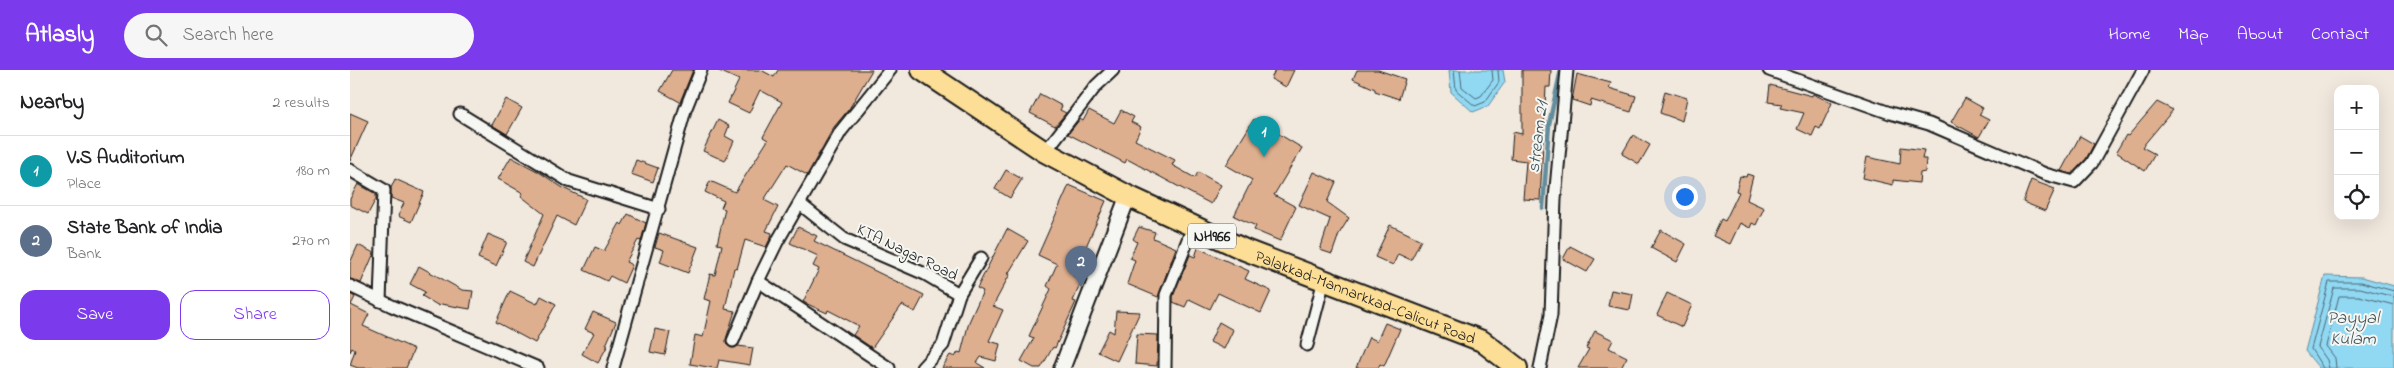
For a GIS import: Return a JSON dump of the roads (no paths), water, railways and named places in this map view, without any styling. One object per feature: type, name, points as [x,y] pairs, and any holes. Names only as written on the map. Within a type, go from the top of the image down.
[{"type":"highway","name":"Palakkad-Mannarkkad-Calicut Road","points":[[922,70],[1045,152],[1128,196],[1245,250],[1482,341],[1518,368]]},
{"type":"street","points":[[613,368],[659,209],[685,110],[701,70]]},
{"type":"street","points":[[733,341],[758,281],[777,242],[841,131],[890,70]]},
{"type":"street","points":[[1045,152],[1090,94],[1113,70]]},
{"type":"street","points":[[1540,368],[1551,315],[1555,199],[1567,70]]},
{"type":"street","points":[[1769,70],[1874,108],[1929,124],[2045,174],[2074,182],[2092,163],[2143,70]]},
{"type":"street","points":[[460,114],[569,181],[659,209]]},
{"type":"street","points":[[350,170],[384,190],[380,301]]},
{"type":"street","points":[[1062,368],[1128,196]]},
{"type":"street","name":"KTA Nagar Road","points":[[800,204],[844,238],[925,274],[959,294],[943,345],[922,368]]},
{"type":"street","points":[[1165,368],[1166,295],[1193,227]]},
{"type":"street","points":[[959,294],[981,258]]},
{"type":"street","points":[[1307,344],[1324,280]]},
{"type":"street","points":[[758,281],[889,368]]},
{"type":"street","points":[[350,286],[380,301],[538,368]]},
{"type":"water","points":[[1449,70],[1503,70],[1505,82],[1488,106],[1473,112],[1451,92]]},
{"type":"water","name":"Payyal Kulam","points":[[2325,276],[2362,277],[2394,286],[2394,368],[2319,368],[2305,351]]},
{"type":"waterway","name":"stream 21","points":[[1543,208],[1549,124],[1561,70]]},
{"type":"place","name":"V.S Auditorium","points":[[1264,157]]},
{"type":"place","name":"State Bank of India","points":[[1081,287]]}]
